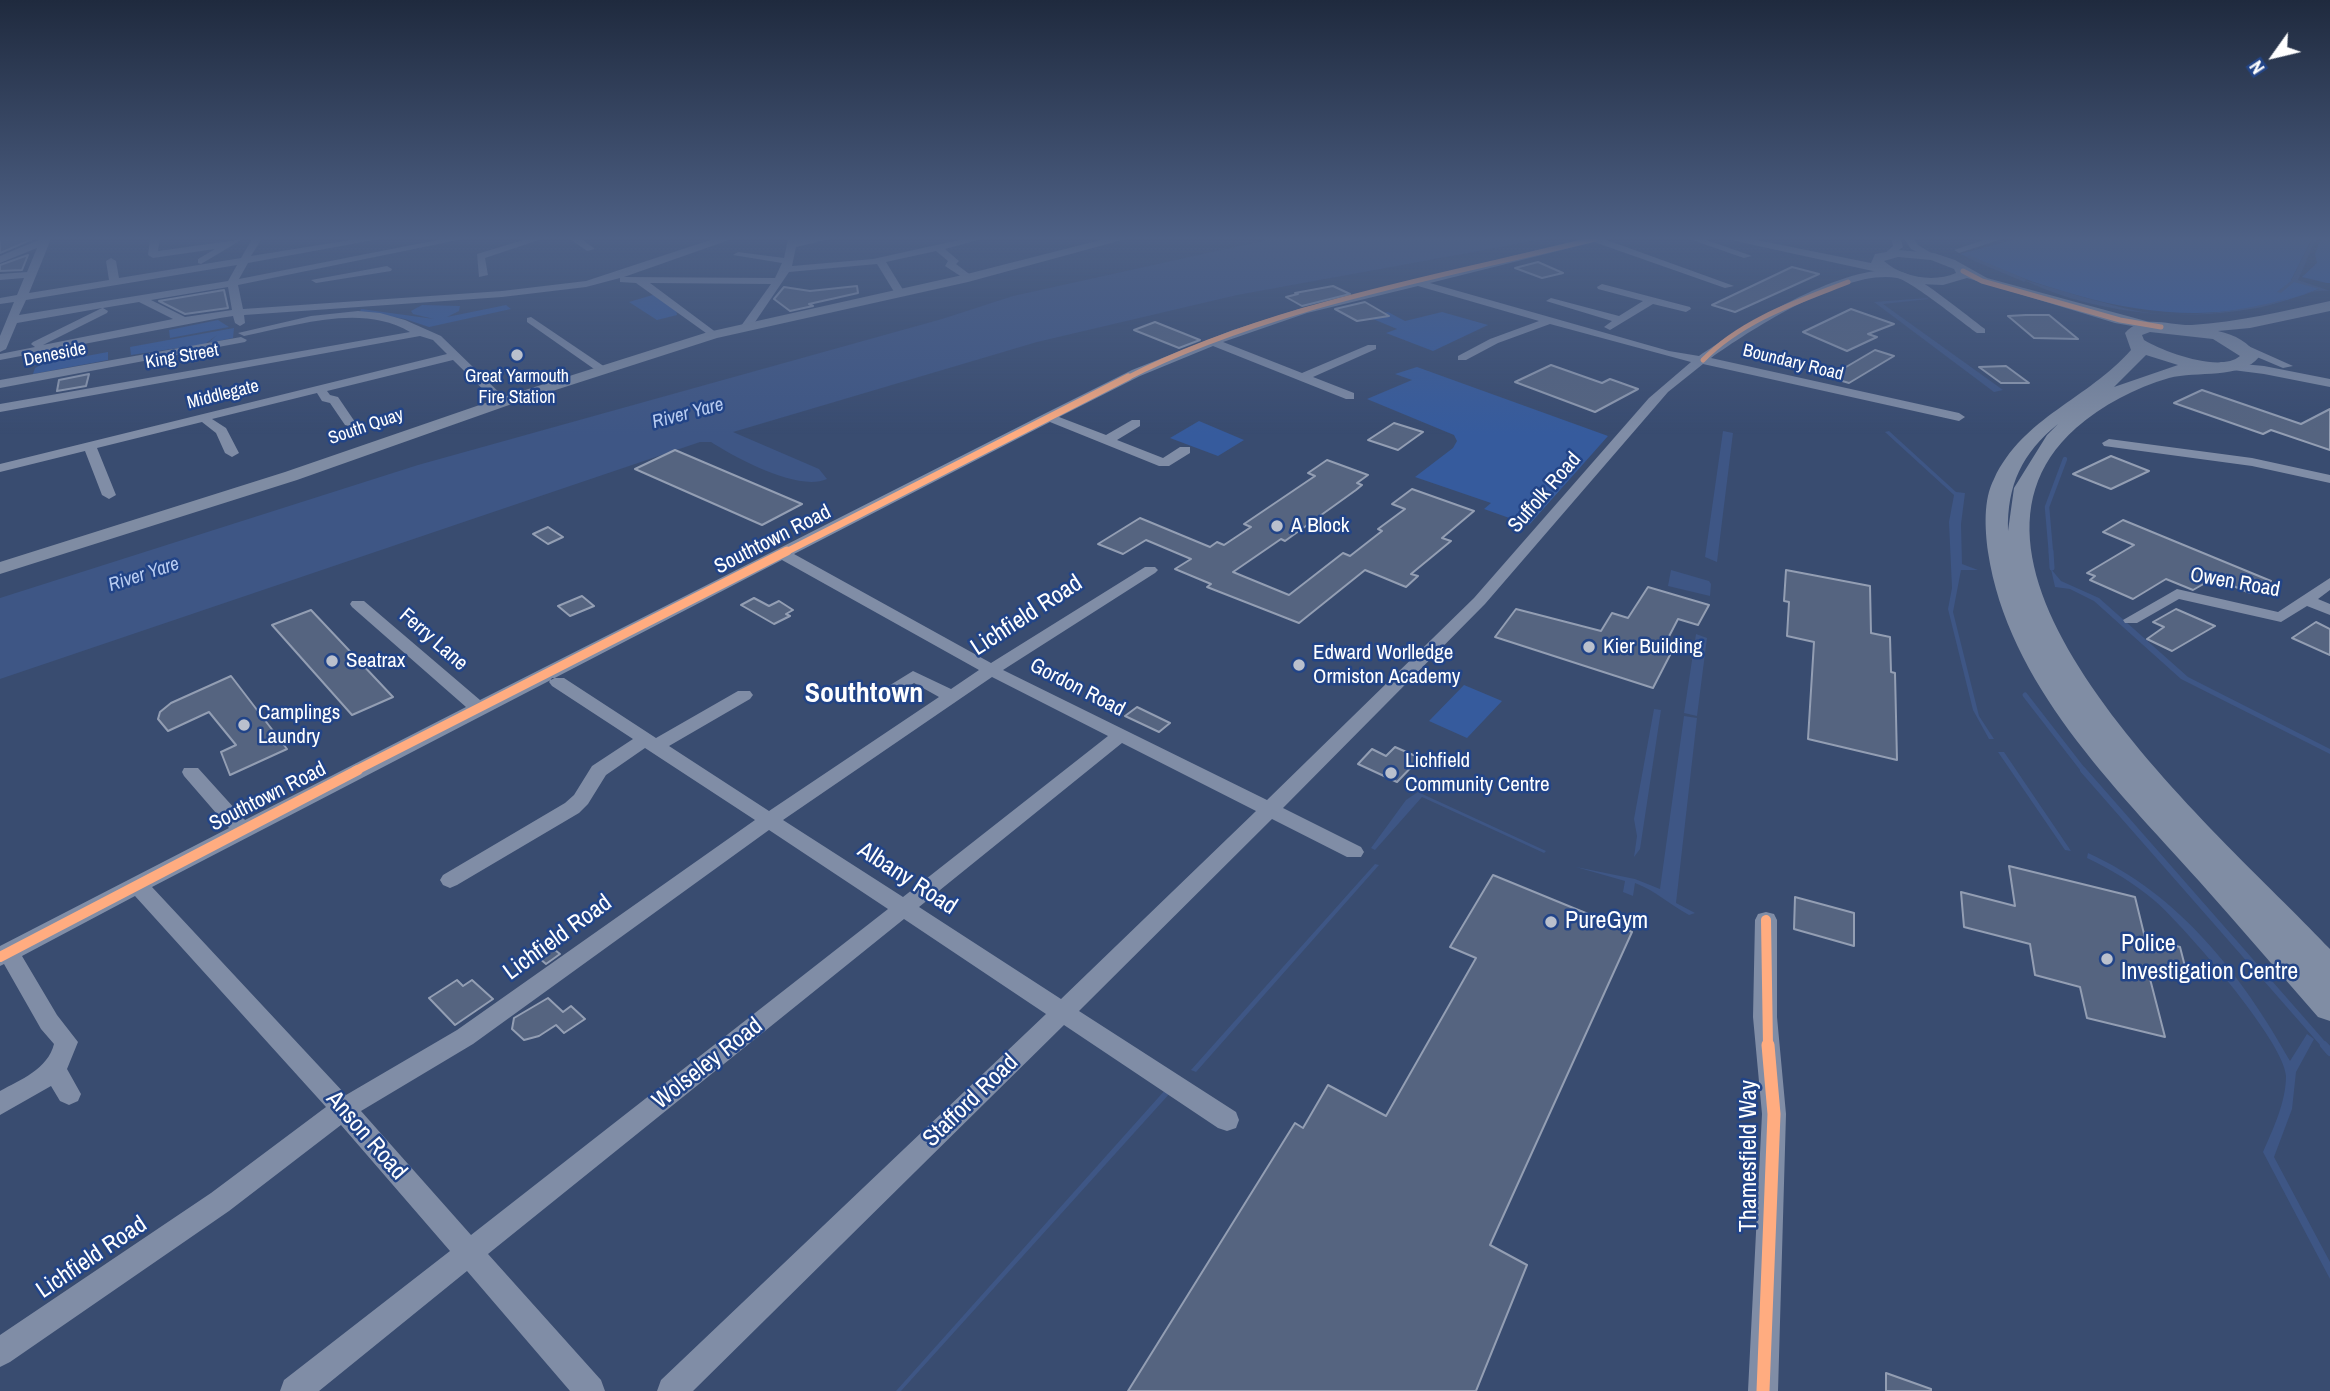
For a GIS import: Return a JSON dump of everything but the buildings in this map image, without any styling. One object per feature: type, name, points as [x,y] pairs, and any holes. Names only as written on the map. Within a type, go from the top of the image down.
[{"type":"highway","points":[[2330,306],[2250,323],[2138,330],[2134,340],[2140,352],[2126,369],[2037,428],[2017,453],[2002,482],[1996,513],[1998,553],[2007,596],[2031,647],[2093,740],[2330,1007]]},
{"type":"highway","points":[[2239,346],[2249,334],[2330,314]]},
{"type":"highway","points":[[2168,327],[2209,334],[2239,346],[2248,352],[2248,361],[2158,374],[2120,392],[2064,428],[2043,451],[2026,479],[2018,512],[2018,550],[2028,594],[2051,644],[2088,703],[2143,772],[2330,971]]},
{"type":"highway","points":[[2134,340],[2173,359],[2214,366]]},
{"type":"main road","name":"South Quay","points":[[0,568],[290,476],[601,369],[747,326],[849,304]]},
{"type":"main road","points":[[2043,304],[2070,312],[2134,340]]},
{"type":"main road","points":[[2061,304],[2103,316],[2168,327]]},
{"type":"street","points":[[0,349],[19,304]]},
{"type":"street","points":[[12,320],[113,304]]},
{"type":"street","points":[[19,354],[117,304]]},
{"type":"street","points":[[151,304],[186,322]]},
{"type":"street","points":[[235,304],[243,337],[242,363]]},
{"type":"street","points":[[0,357],[236,314],[335,304]]},
{"type":"street","points":[[355,314],[358,304]]},
{"type":"street","points":[[675,304],[680,313],[713,335]]},
{"type":"street","points":[[747,326],[763,304]]},
{"type":"street","name":"Southtown Road","points":[[4,955],[242,830],[1136,373],[1212,341],[1334,304]]},
{"type":"street","name":"Boundary Road","points":[[1494,304],[1668,354],[1959,417]]},
{"type":"street","points":[[1574,304],[1620,320]]},
{"type":"street","points":[[1598,334],[1645,304]]},
{"type":"street","points":[[1666,304],[1686,309]]},
{"type":"street","name":"Suffolk Road","points":[[1269,811],[1499,580],[1662,392],[1713,349],[1763,318],[1797,304]]},
{"type":"street","points":[[1947,304],[1981,331]]},
{"type":"street","name":"Deneside","points":[[0,384],[355,314],[391,319],[417,333],[437,338],[503,402]]},
{"type":"street","points":[[531,320],[601,369]]},
{"type":"street","points":[[1462,358],[1494,341],[1550,320]]},
{"type":"street","points":[[1965,320],[1990,320]]},
{"type":"street","name":"King Street","points":[[0,408],[417,333]]},
{"type":"street","points":[[1212,341],[1350,396]]},
{"type":"street","points":[[2239,346],[2330,382]]},
{"type":"street","points":[[1303,377],[1372,347]]},
{"type":"street","name":"Middlegate","points":[[0,468],[454,356]]},
{"type":"street","points":[[2214,366],[2264,370],[2330,382]]},
{"type":"street","points":[[320,389],[326,398],[334,400],[349,422]]},
{"type":"street","points":[[1048,417],[1164,463],[1185,450]]},
{"type":"street","points":[[205,418],[210,425],[221,431],[232,453]]},
{"type":"street","points":[[1107,440],[1136,423]]},
{"type":"street","points":[[2109,443],[2252,462],[2330,479]]},
{"type":"street","points":[[90,446],[109,495]]},
{"type":"street","name":"Gordon Road","points":[[783,554],[991,670],[1354,852]]},
{"type":"street","name":"Lichfield Road","points":[[0,1352],[220,1202],[343,1109],[465,1037],[769,820],[991,670],[1150,570]]},
{"type":"street","name":"Owen Road","points":[[2131,620],[2177,594],[2281,617],[2330,583]]},
{"type":"street","points":[[2307,600],[2330,610]]},
{"type":"street","name":"Ferry Lane","points":[[358,604],[479,709]]},
{"type":"street","points":[[895,687],[913,676],[952,697]]},
{"type":"street","name":"Albany Road","points":[[558,682],[1060,1014],[1227,1120]]},
{"type":"street","points":[[450,880],[572,808],[585,798],[593,778],[601,769],[744,695]]},
{"type":"street","name":"Wolseley Road","points":[[295,1391],[1120,736]]},
{"type":"street","points":[[191,772],[242,830]]},
{"type":"street","name":"Stafford Road","points":[[672,1391],[1269,811]]},
{"type":"street","name":"Anson Road","points":[[137,884],[343,1109],[590,1391]]},
{"type":"street","name":"Thamesfield Way","points":[[1763,1391],[1773,1127],[1765,1017],[1766,920]]},
{"type":"street","points":[[0,1104],[55,1070],[65,1057],[66,1042],[49,1022],[4,955]]},
{"type":"street","points":[[55,1070],[69,1094]]},
{"type":"shaded area","points":[[632,304],[670,304],[676,308],[677,315],[657,320]]},
{"type":"shaded area","points":[[2113,304],[2269,304],[2228,311],[2183,313]]},
{"type":"shaded area","points":[[422,305],[460,306],[459,311],[447,317],[506,305],[511,309],[429,327],[405,319],[360,312],[361,309],[434,319],[413,314],[411,311]]},
{"type":"shaded area","points":[[1388,312],[1405,321],[1442,312],[1488,325],[1433,351],[1386,333],[1397,329],[1373,319],[1388,316],[1384,313]]},
{"type":"shaded area","points":[[218,320],[229,327],[170,338],[169,330]]},
{"type":"shaded area","points":[[234,328],[233,338],[208,343],[217,335],[205,344],[131,355],[130,347]]},
{"type":"shaded area","points":[[108,352],[108,360],[33,374],[35,368],[43,364]]},
{"type":"shaded area","points":[[1417,367],[1608,436],[1529,525],[1484,509],[1491,503],[1415,477],[1453,448],[1457,441],[1454,435],[1367,399],[1412,380],[1395,374]]},
{"type":"shaded area","points":[[1199,421],[1244,440],[1218,456],[1170,438]]},
{"type":"shaded area","points":[[1464,685],[1502,701],[1467,738],[1429,721]]},
{"type":"water","name":"River Yare","points":[[989,304],[1199,304],[1037,342],[733,432],[819,469],[827,479],[815,482],[784,477],[751,464],[711,442],[700,442],[0,679],[0,598],[418,465]]},
{"type":"water","points":[[1877,304],[1884,304],[2003,390],[1994,392]]},
{"type":"water","points":[[2094,304],[2108,304],[2151,313]]},
{"type":"water","points":[[2272,304],[2257,308],[2200,314],[2225,311]]},
{"type":"water","points":[[1723,431],[1733,433],[1717,562],[1705,557]]},
{"type":"water","points":[[1889,431],[1956,492],[1965,493],[1961,524],[1962,564],[1978,570],[1961,570],[1953,612],[1979,716],[1994,739],[1989,739],[1973,710],[1948,609],[1952,588],[1949,522],[1954,495],[1885,432]]},
{"type":"water","points":[[2051,569],[2061,581],[2099,598],[2188,677],[2330,749],[2330,754],[2181,679],[2094,601],[2070,589],[2055,587]]},
{"type":"water","points":[[1671,570],[1709,581],[1710,596],[1668,586]]},
{"type":"water","points":[[1696,634],[1707,638],[1697,716],[1684,713]]},
{"type":"water","points":[[1654,709],[1661,710],[1640,849],[1634,857],[1637,836],[1634,819]]},
{"type":"water","points":[[1684,716],[1697,718],[1676,903],[1695,913],[1689,915],[1635,883],[1633,896],[1623,892],[1625,881],[1576,867],[1635,879],[1660,889]]},
{"type":"water","points":[[1998,752],[2004,752],[2071,851],[2065,850]]},
{"type":"water","points":[[1418,792],[1546,851],[1544,853],[1422,797],[1375,850],[1371,848],[1406,800]]},
{"type":"water","points":[[2088,853],[2121,870],[2151,891],[2205,940],[2251,998],[2290,1061],[2307,1034],[2314,1039],[2296,1072],[2292,1109],[2274,1157],[2330,1262],[2330,1279],[2263,1152],[2275,1125],[2286,1076],[2269,1038],[2231,985],[2169,914],[2131,883],[2087,858]]},
{"type":"water","points":[[1375,864],[1379,865],[1196,1072],[1191,1070]]},
{"type":"water","points":[[1166,1089],[1171,1092],[901,1391],[896,1391]]},
{"type":"waterway","points":[[2051,553],[2047,507],[2065,459]]},
{"type":"waterway","points":[[2051,551],[2052,568]]},
{"type":"waterway","points":[[2025,695],[2084,771]]},
{"type":"waterway","points":[[2083,770],[2325,1046]]},
{"type":"waterway","points":[[2324,1045],[2330,1052]]},
{"type":"cycle path","points":[[0,957],[346,776],[1136,373],[1237,332],[1332,304]]},
{"type":"cycle path","points":[[1703,360],[1731,335],[1794,304]]},
{"type":"cycle path","points":[[2063,304],[2120,320],[2161,327]]},
{"type":"cycle path","points":[[1763,1391],[1774,1114],[1765,1017],[1766,920]]},
{"type":"place","name":"Great Yarmouth Fire Station","points":[[517,355]]},
{"type":"place","name":"A Block","points":[[1277,526]]},
{"type":"place","name":"Kier Building","points":[[1589,647]]},
{"type":"place","name":"Seatrax","points":[[332,661]]},
{"type":"place","name":"Edward Worlledge Ormiston Academy","points":[[1299,665]]},
{"type":"place","name":"Camplings Laundry","points":[[244,725]]},
{"type":"place","name":"Lichfield Community Centre","points":[[1391,773]]},
{"type":"place","name":"PureGym","points":[[1551,922]]},
{"type":"place","name":"Police Investigation Centre","points":[[2107,959]]},
{"type":"district","name":"Southtown","points":[[864,694]]}]
